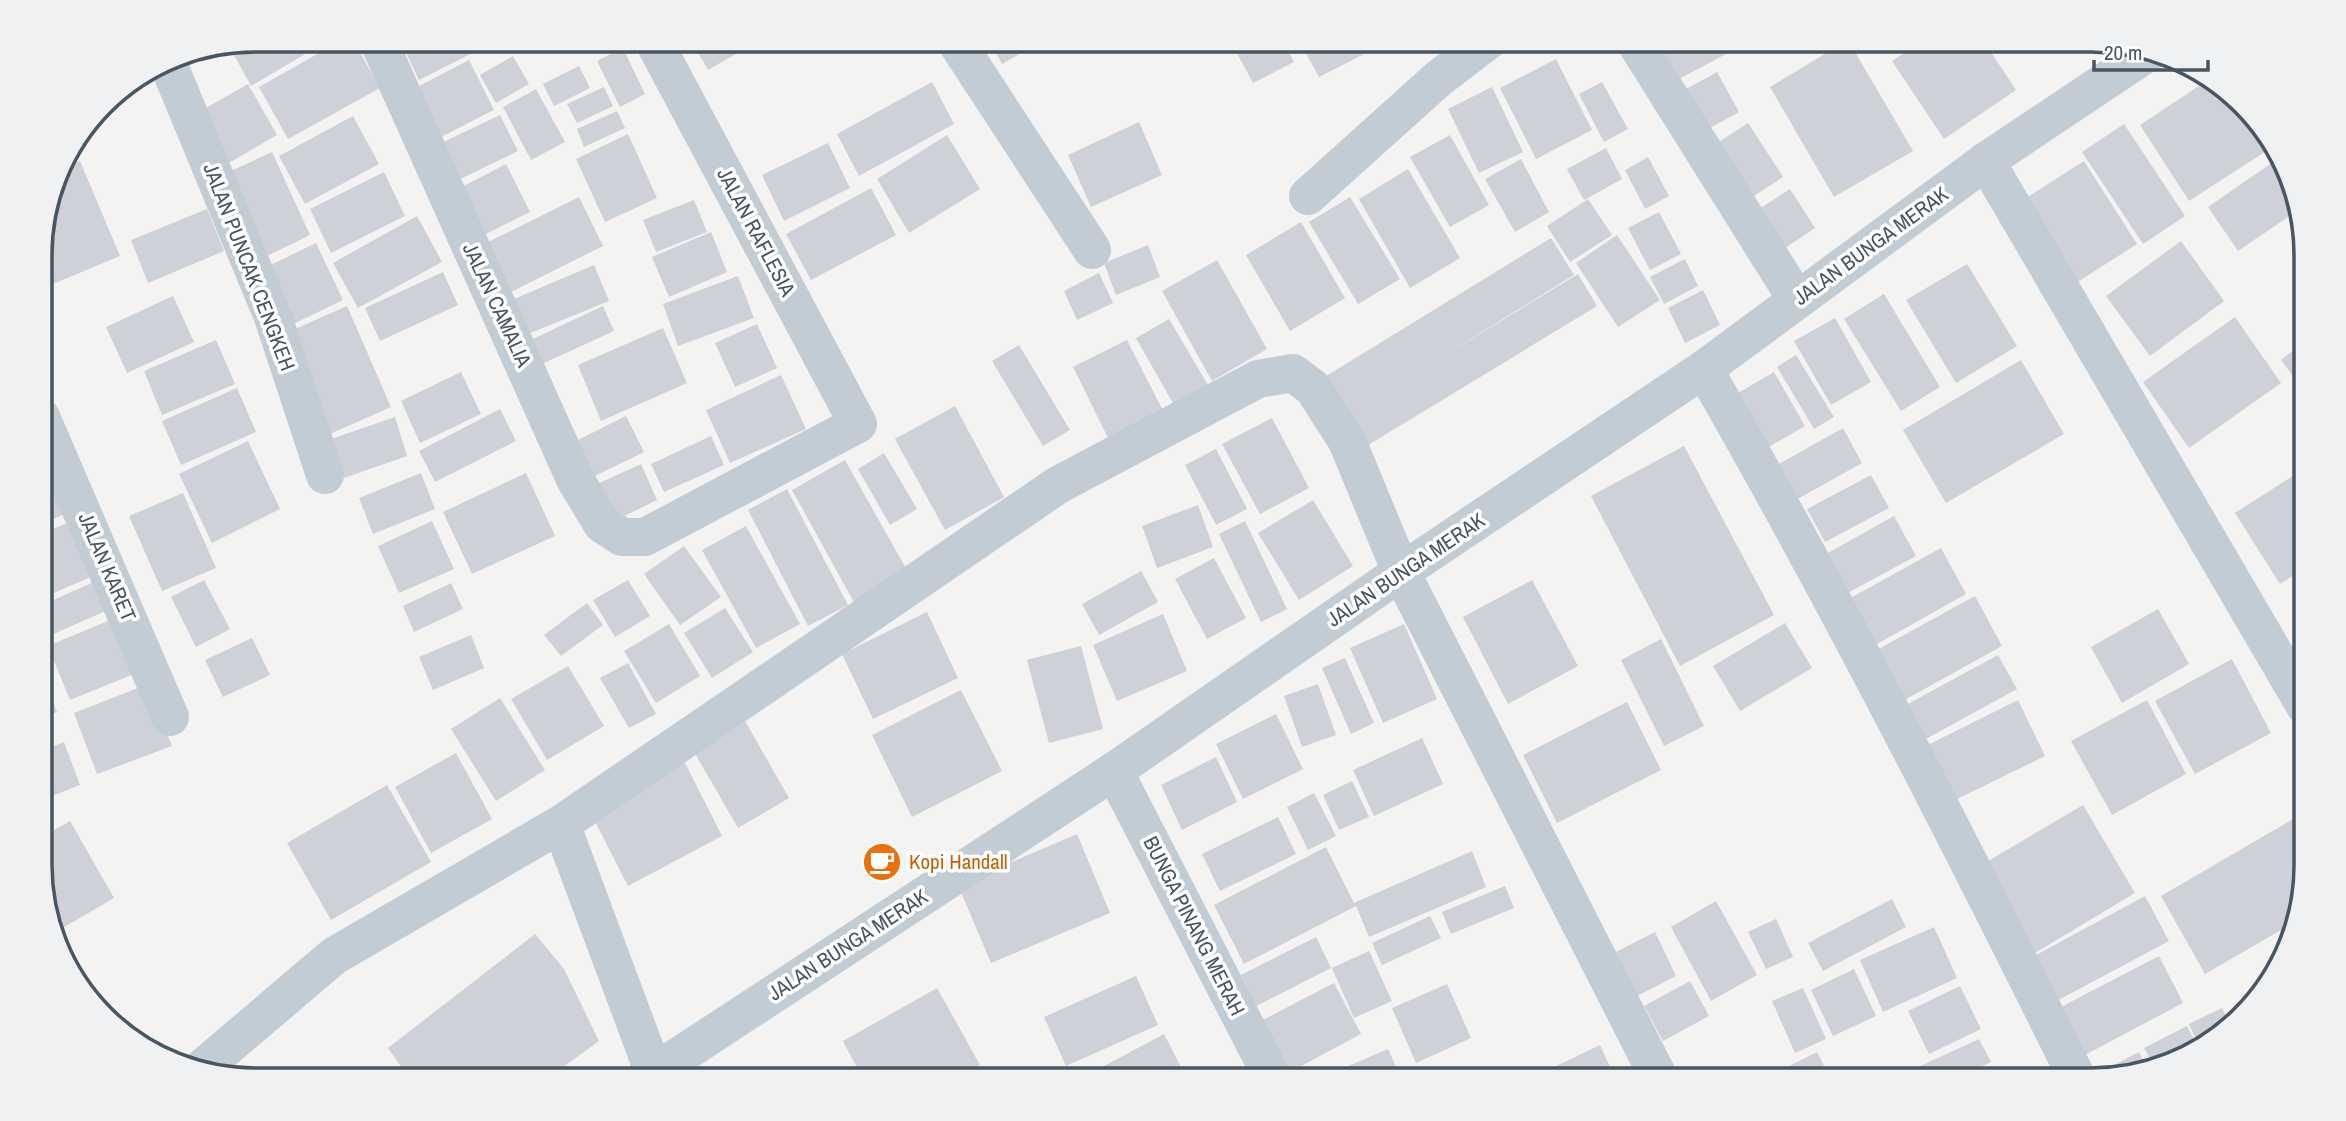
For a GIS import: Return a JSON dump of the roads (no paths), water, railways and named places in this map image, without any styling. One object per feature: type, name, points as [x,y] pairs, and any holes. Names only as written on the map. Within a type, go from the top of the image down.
[{"type":"street","points":[[1308,196],[1438,79],[1473,52]]},
{"type":"street","points":[[1642,52],[1797,300]]},
{"type":"street","name":"JALAN CAMALIA","points":[[384,53],[575,479],[602,524],[622,537],[645,537],[858,424]]},
{"type":"street","name":"JALAN RAFLESIA","points":[[660,53],[858,424]]},
{"type":"street","points":[[963,53],[1092,250]]},
{"type":"street","name":"JALAN BUNGA MERAK","points":[[665,1068],[1114,771],[1401,572],[1704,369],[1986,162],[2140,58]]},
{"type":"street","name":"JALAN PUNCAK CENGKEH","points":[[171,71],[273,317],[325,475]]},
{"type":"street","points":[[1986,162],[2294,687]]},
{"type":"street","points":[[1704,369],[1797,534],[1968,858],[2072,1068]]},
{"type":"street","points":[[208,1063],[334,956],[561,824],[1058,485],[1258,379],[1293,373],[1313,388],[1346,442],[1401,572],[1654,1068]]},
{"type":"street","name":"JALAN KARET","points":[[53,444],[170,717]]},
{"type":"street","name":"BUNGA PINANG MERAH","points":[[1114,771],[1268,1068]]},
{"type":"street","points":[[561,824],[646,1068]]},
{"type":"place","name":"Kopi Handall","points":[[882,862]]}]
